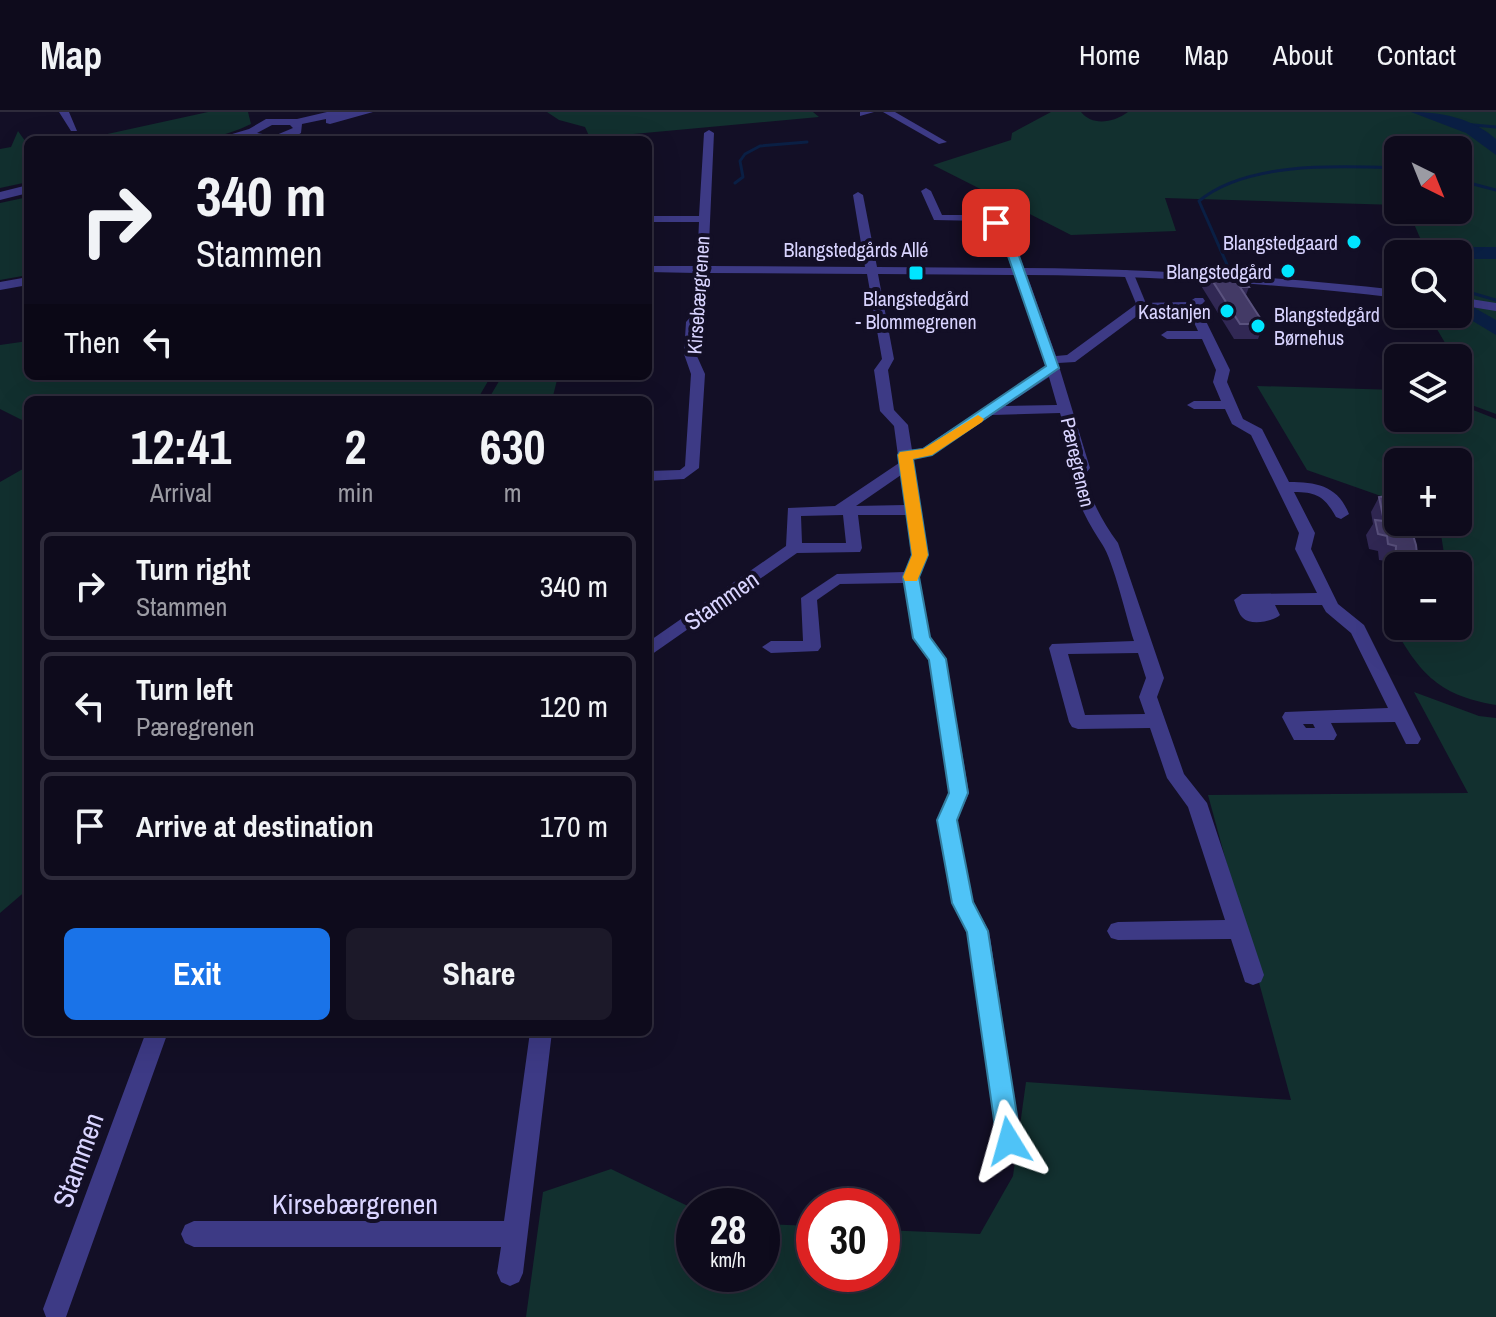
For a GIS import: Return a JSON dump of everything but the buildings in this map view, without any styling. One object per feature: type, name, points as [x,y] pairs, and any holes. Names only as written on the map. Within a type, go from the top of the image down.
[{"type":"street","points":[[64,112],[74,129]]},
{"type":"street","points":[[284,136],[296,125],[342,112]]},
{"type":"street","points":[[248,136],[261,117],[296,125],[368,112]]},
{"type":"street","points":[[888,112],[942,142]]},
{"type":"street","name":"Kirsebærgrenen","points":[[652,476],[684,474],[692,468],[698,374],[690,349],[692,322],[700,314],[709,133]]},
{"type":"street","points":[[240,136],[264,136]]},
{"type":"street","points":[[0,196],[24,190]]},
{"type":"street","name":"Pæregrenen","points":[[926,191],[938,218],[985,218],[1004,228],[1066,409],[1083,468],[1077,475],[1082,491],[1095,528],[1110,543],[1155,678],[1148,697],[1176,778],[1197,803],[1253,975]]},
{"type":"street","points":[[858,195],[888,359],[881,370],[887,411],[901,425],[920,555],[911,577],[922,638],[937,659],[959,793],[947,820],[963,903],[978,931],[1009,1141]]},
{"type":"street","name":"Kirsebærgrenen","points":[[652,219],[704,219]]},
{"type":"street","name":"Blangstedgårds Allé","points":[[652,269],[1128,272],[1384,292]]},
{"type":"street","points":[[1128,272],[1142,306]]},
{"type":"street","points":[[844,511],[906,460],[927,452],[1052,364],[1070,359],[1142,306],[1192,306],[1199,302],[1188,278]]},
{"type":"street","points":[[0,286],[24,282]]},
{"type":"street","points":[[1472,303],[1496,307]]},
{"type":"street","points":[[1192,306],[1223,370],[1220,382],[1237,421],[1257,432],[1307,533],[1303,549],[1327,599],[1332,608],[1358,629],[1412,739]]},
{"type":"street","points":[[1167,335],[1205,335]]},
{"type":"street","points":[[1194,405],[1231,405]]},
{"type":"street","points":[[989,411],[1066,409]]},
{"type":"street","points":[[1284,487],[1324,490],[1336,499],[1341,514]]},
{"type":"street","points":[[844,511],[854,548],[794,548],[793,511],[913,510]]},
{"type":"street","name":"Stammen","points":[[652,648],[794,548]]},
{"type":"street","points":[[771,647],[812,647],[809,598],[837,579],[911,577]]},
{"type":"street","points":[[1264,600],[1327,599]]},
{"type":"street","points":[[1144,647],[1058,648],[1078,722],[1156,721]]},
{"type":"street","points":[[1319,717],[1400,715]]},
{"type":"street","points":[[1118,931],[1239,929]]},
{"type":"street","name":"Stammen","points":[[56,1309],[156,1036]]},
{"type":"street","points":[[510,1273],[540,1036]]},
{"type":"street","name":"Kirsebærgrenen","points":[[194,1234],[515,1234]]},
{"type":"green space","points":[[208,112],[248,112],[251,124],[214,136],[98,136]]},
{"type":"green space","points":[[547,112],[813,112],[819,117],[612,136],[589,136],[585,127],[559,120]]},
{"type":"green space","points":[[1051,112],[1081,112],[1091,119],[1103,121],[1116,119],[1128,112],[1496,112],[1496,304],[1472,301],[1472,240],[1421,240],[1414,224],[1472,224],[1472,136],[1384,136],[1384,205],[1165,198],[1176,231],[1071,235],[933,165],[1011,140],[1012,133]]},
{"type":"green space","points":[[18,131],[24,139],[24,183],[0,188],[0,149],[11,147]]},
{"type":"green space","points":[[24,198],[24,276],[0,280],[0,203]]},
{"type":"green space","points":[[1472,308],[1496,309],[1496,414],[1472,405],[1472,344],[1446,344],[1436,328],[1472,328]]},
{"type":"green space","points":[[24,342],[24,380],[489,380],[479,396],[24,396],[24,421],[0,409],[0,345]]},
{"type":"green space","points":[[500,380],[557,380],[553,396],[490,396]]},
{"type":"green space","points":[[1257,386],[1384,390],[1384,432],[1472,432],[1472,410],[1496,419],[1496,705],[1475,701],[1443,687],[1420,667],[1402,640],[1472,640],[1472,552],[1444,552],[1441,536],[1472,536],[1472,448],[1384,448],[1384,497],[1307,470]]},
{"type":"green space","points":[[24,468],[24,892],[0,913],[0,482]]},
{"type":"green space","points":[[1414,692],[1479,716],[1496,718],[1496,1317],[526,1317],[543,1192],[611,1169],[676,1200],[676,1292],[780,1292],[780,1225],[796,1225],[796,1292],[900,1292],[900,1231],[980,1234],[1013,1176],[1026,1082],[1291,1100],[1208,795],[1468,793]]},
{"type":"waterway","points":[[1419,112],[1472,130],[1496,150]]},
{"type":"waterway","points":[[1452,123],[1496,127]]},
{"type":"waterway","points":[[735,183],[743,177],[740,161],[745,154],[760,146],[807,142]]},
{"type":"waterway","points":[[1229,269],[1199,201],[1219,188],[1268,172],[1322,167],[1384,168]]},
{"type":"waterway","points":[[1472,184],[1496,190]]},
{"type":"waterway","points":[[1472,253],[1496,253]]},
{"type":"waterway","points":[[1472,293],[1496,300]]},
{"type":"waterway","points":[[1473,313],[1496,329]]},
{"type":"slow traffic","points":[[911,577],[920,555],[905,455],[927,452],[978,419]]},
{"type":"place","name":"Blangstedgaard","points":[[1354,242]]},
{"type":"place","name":"Blangstedgård","points":[[1288,271]]},
{"type":"place","name":"Blangstedgård - Blommegrenen","points":[[916,273]]},
{"type":"place","name":"Kastanjen","points":[[1227,311]]},
{"type":"place","name":"Blangstedgård Børnehus","points":[[1258,326]]},
{"type":"route","points":[[996,223],[1004,228],[1053,368],[927,452],[905,455],[920,555],[911,577],[922,638],[937,659],[959,793],[947,820],[963,903],[978,931],[1009,1141]]}]
